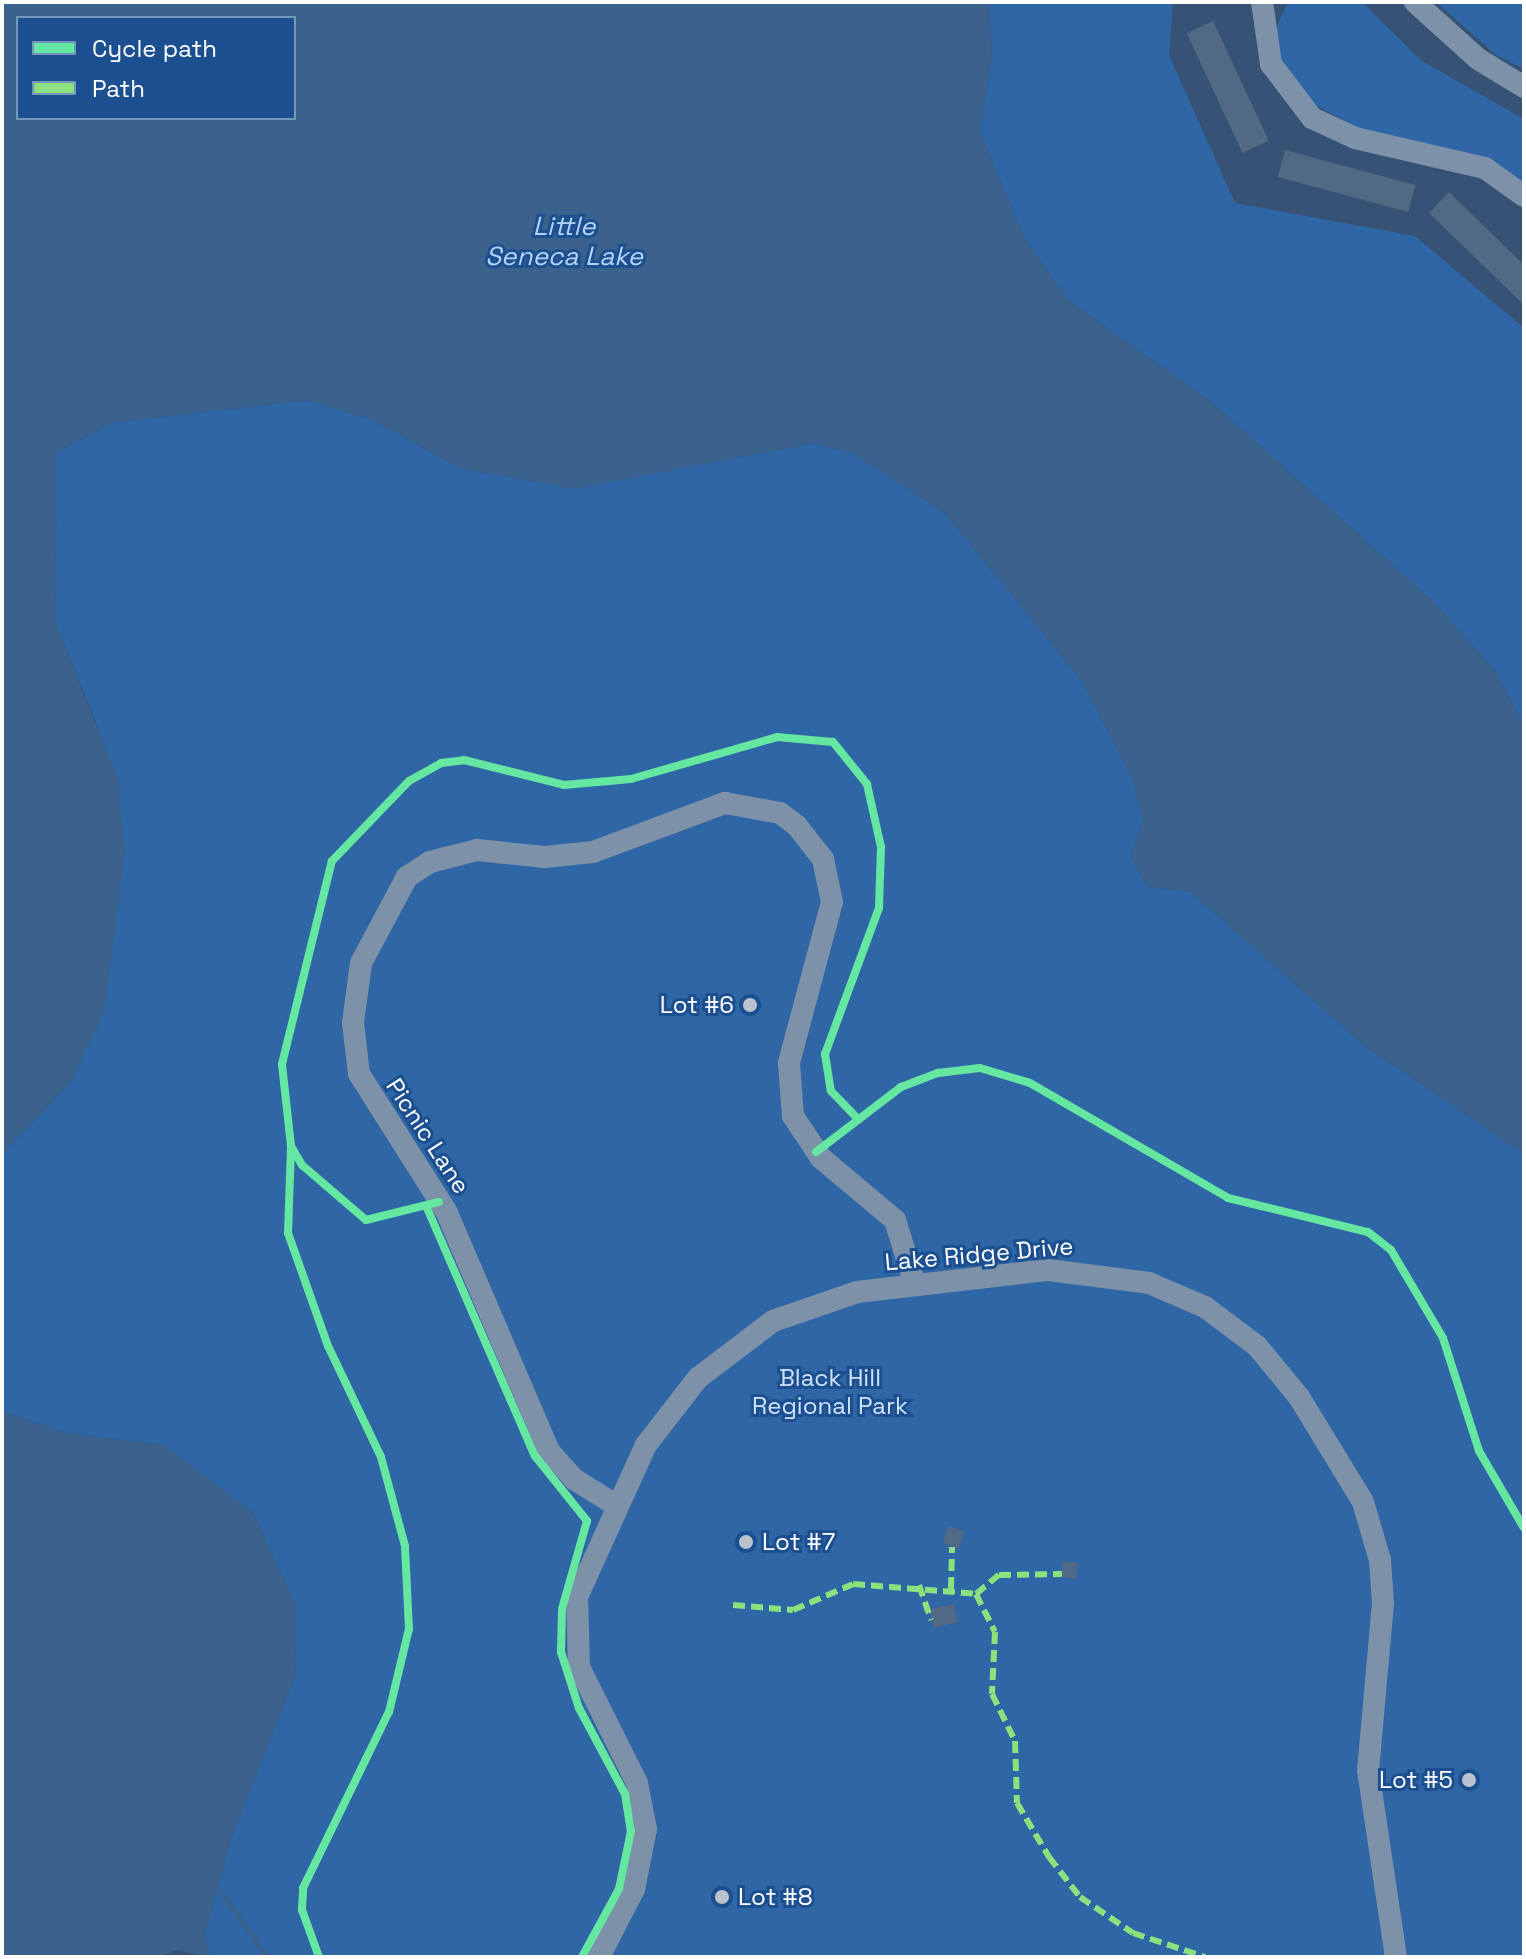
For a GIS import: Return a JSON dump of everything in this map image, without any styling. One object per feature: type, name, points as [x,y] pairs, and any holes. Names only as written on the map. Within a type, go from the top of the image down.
[{"type":"street","points":[[1262,2],[1271,64],[1312,118],[1355,138],[1485,168],[1524,196]]},
{"type":"street","points":[[1415,2],[1478,59],[1524,87]]},
{"type":"street","name":"Picnic Lane","points":[[614,1504],[574,1479],[549,1451],[446,1211],[359,1074],[353,1023],[361,963],[407,877],[430,862],[477,850],[545,857],[593,852],[725,803],[780,813],[797,826],[823,859],[832,902],[789,1063],[793,1116],[821,1158],[895,1220],[915,1285]]},
{"type":"street","name":"Lake Ridge Drive","points":[[599,1957],[634,1889],[646,1829],[637,1783],[579,1667],[575,1630],[577,1597],[614,1504],[667,1413],[736,1342],[816,1303],[915,1285],[1048,1270],[1149,1283],[1205,1307],[1257,1346],[1299,1397],[1363,1502],[1380,1560],[1368,1770],[1396,1957]]},
{"type":"green space","points":[[989,2],[1173,2],[1169,55],[1235,203],[1415,236],[1524,328],[1524,726],[1495,671],[1433,601],[1210,401],[1069,301],[1024,238],[980,131],[992,56]]},
{"type":"green space","points":[[1288,2],[1362,2],[1422,61],[1524,119],[1524,184],[1477,155],[1364,131],[1304,99],[1284,71],[1275,30]]},
{"type":"green space","points":[[1436,2],[1524,2],[1524,69],[1496,55]]},
{"type":"green space","name":"Black Hill Regional Park","points":[[308,400],[370,419],[463,469],[574,488],[815,443],[854,454],[945,513],[1081,680],[1132,777],[1143,820],[1131,856],[1147,886],[1191,892],[1365,1046],[1524,1154],[1524,1957],[209,1957],[205,1933],[231,1839],[295,1677],[297,1608],[253,1513],[157,1444],[65,1433],[2,1411],[2,1154],[71,1082],[125,853],[97,725],[55,622],[57,452],[114,422]]},
{"type":"water","name":"Little Seneca Lake","points":[[2,2],[989,2],[992,56],[980,131],[1024,238],[1069,301],[1210,401],[1433,601],[1495,671],[1524,726],[1524,1154],[1365,1046],[1191,892],[1147,886],[1131,856],[1143,820],[1132,777],[1081,680],[945,513],[854,454],[815,443],[574,489],[463,469],[370,419],[308,400],[114,422],[57,452],[55,622],[118,779],[125,853],[104,1014],[71,1082],[2,1154]]},
{"type":"water","points":[[2,1411],[65,1433],[164,1445],[253,1513],[297,1608],[295,1677],[231,1839],[205,1933],[209,1957],[176,1950],[159,1957],[2,1957]]},
{"type":"building","points":[[1213,21],[1269,141],[1243,153],[1187,33]]},
{"type":"building","points":[[1285,150],[1415,185],[1408,212],[1278,177]]},
{"type":"building","points":[[1449,192],[1524,265],[1524,305],[1429,213]]},
{"type":"building","points":[[948,1526],[964,1531],[959,1548],[943,1543]]},
{"type":"building","points":[[1063,1561],[1078,1563],[1076,1579],[1061,1577]]},
{"type":"building","points":[[954,1604],[958,1623],[933,1628],[930,1609]]},
{"type":"waterway","points":[[221,1892],[267,1957]]},
{"type":"marked path","points":[[951,1589],[952,1547]]},
{"type":"marked path","points":[[976,1594],[999,1575],[1062,1574]]},
{"type":"marked path","points":[[733,1605],[793,1610],[853,1584],[976,1594],[995,1632],[992,1694],[1015,1741],[1017,1803],[1049,1857],[1080,1897],[1133,1933],[1205,1957]]},
{"type":"marked path","points":[[919,1585],[931,1620]]},
{"type":"cycle path","points":[[319,1957],[302,1910],[303,1888],[389,1712],[409,1629],[405,1546],[381,1457],[328,1346],[288,1233],[291,1146],[282,1064],[332,861],[409,781],[441,763],[464,760],[564,785],[631,779],[777,737],[833,742],[867,784],[881,847],[879,908],[825,1054],[831,1091],[857,1118]]},
{"type":"cycle path","points":[[816,1152],[901,1087],[938,1073],[980,1068],[1030,1083],[1228,1198],[1368,1232],[1391,1250],[1443,1338],[1479,1451],[1524,1528]]},
{"type":"cycle path","points":[[291,1146],[302,1165],[366,1220],[439,1202]]},
{"type":"cycle path","points":[[427,1208],[535,1456],[587,1521],[562,1609],[561,1652],[579,1708],[625,1794],[631,1831],[619,1889],[582,1957]]},
{"type":"place","name":"Lot #6","points":[[750,1005]]},
{"type":"place","name":"Lot #7","points":[[746,1542]]},
{"type":"place","name":"Lot #5","points":[[1469,1780]]},
{"type":"place","name":"Lot #8","points":[[722,1897]]}]
